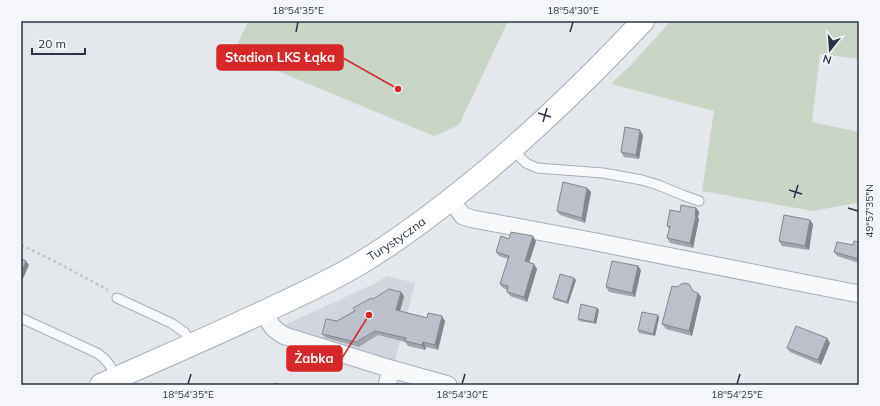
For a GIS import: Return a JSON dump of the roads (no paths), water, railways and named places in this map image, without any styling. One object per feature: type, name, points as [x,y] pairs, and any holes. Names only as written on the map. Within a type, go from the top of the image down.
[{"type":"main road","name":"Turystyczna","points":[[109,382],[264,312],[330,280],[378,253],[410,231],[450,200],[512,149],[584,82],[643,21]]},
{"type":"street","points":[[450,200],[463,216],[473,219],[859,294]]},
{"type":"street","points":[[264,312],[271,326],[278,333],[285,336],[389,377],[448,385]]},
{"type":"lane","points":[[512,149],[526,163],[537,168],[589,172],[642,180],[699,201]]},
{"type":"lane","points":[[117,298],[178,327],[188,337],[192,345]]},
{"type":"lane","points":[[21,318],[102,356],[109,363],[109,382]]},
{"type":"place","name":"Stadion LKS Łąka","points":[[398,89]]},
{"type":"place","name":"Żabka","points":[[369,315]]}]
